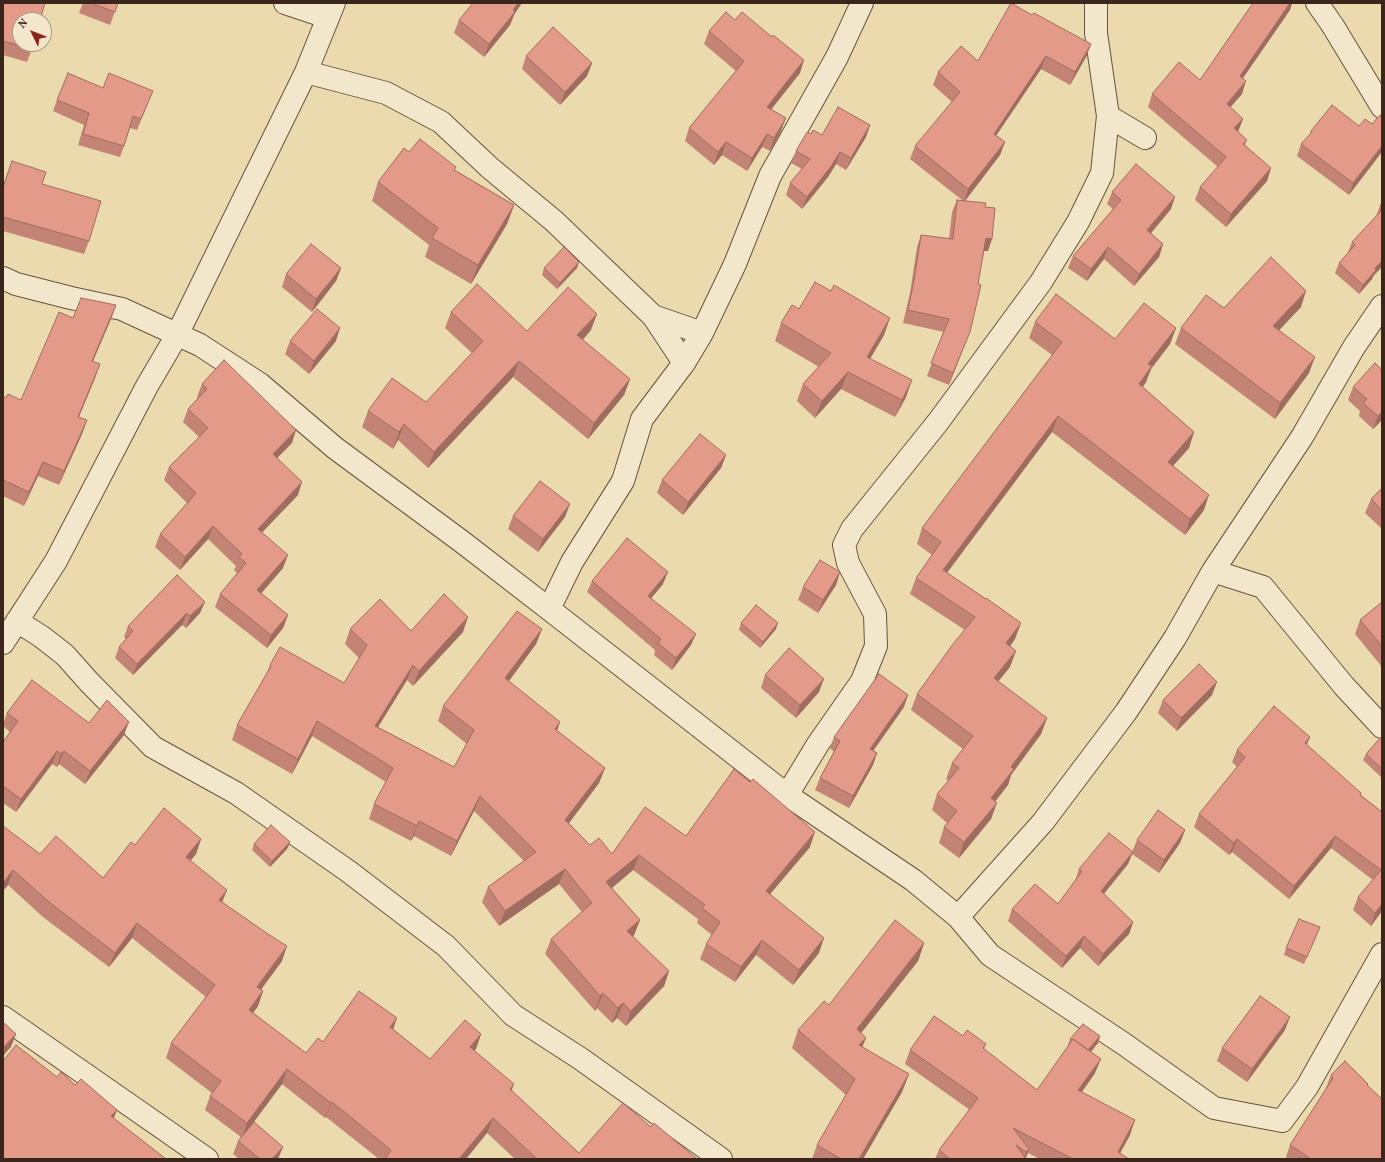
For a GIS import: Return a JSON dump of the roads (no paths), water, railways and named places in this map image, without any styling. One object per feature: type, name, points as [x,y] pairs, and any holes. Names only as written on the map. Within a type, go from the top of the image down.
[{"type":"street","points":[[3,643],[56,561],[147,386],[177,335],[306,72],[330,10],[285,3]]},
{"type":"street","points":[[549,609],[572,562],[623,481],[642,419],[684,363],[702,333],[735,264],[770,176],[837,57],[862,3]]},
{"type":"street","points":[[787,795],[818,744],[862,681],[876,646],[875,614],[848,563],[844,544],[852,529],[938,422],[1041,282],[1074,229],[1102,173],[1108,116],[1096,33],[1096,3]]},
{"type":"street","points":[[1317,3],[1333,26],[1382,107]]},
{"type":"street","points":[[306,72],[386,92],[440,122],[490,168],[554,221],[653,316],[684,363]]},
{"type":"street","points":[[1108,116],[1145,138]]},
{"type":"street","points":[[3,278],[16,284],[122,310],[200,345],[260,384],[335,448],[461,541],[787,795],[913,880],[958,917],[990,955],[1124,1044],[1214,1108],[1282,1121],[1307,1087],[1382,954]]},
{"type":"street","points":[[958,917],[1042,822],[1126,712],[1175,638],[1213,571],[1302,437],[1354,347],[1382,306]]},
{"type":"street","points":[[653,316],[702,333]]},
{"type":"street","points":[[1213,571],[1263,588],[1344,686],[1382,727]]},
{"type":"street","points":[[18,621],[65,655],[89,682],[153,747],[236,793],[348,871],[446,946],[513,1015],[581,1059],[721,1159]]},
{"type":"street","points":[[3,1017],[207,1159]]}]
